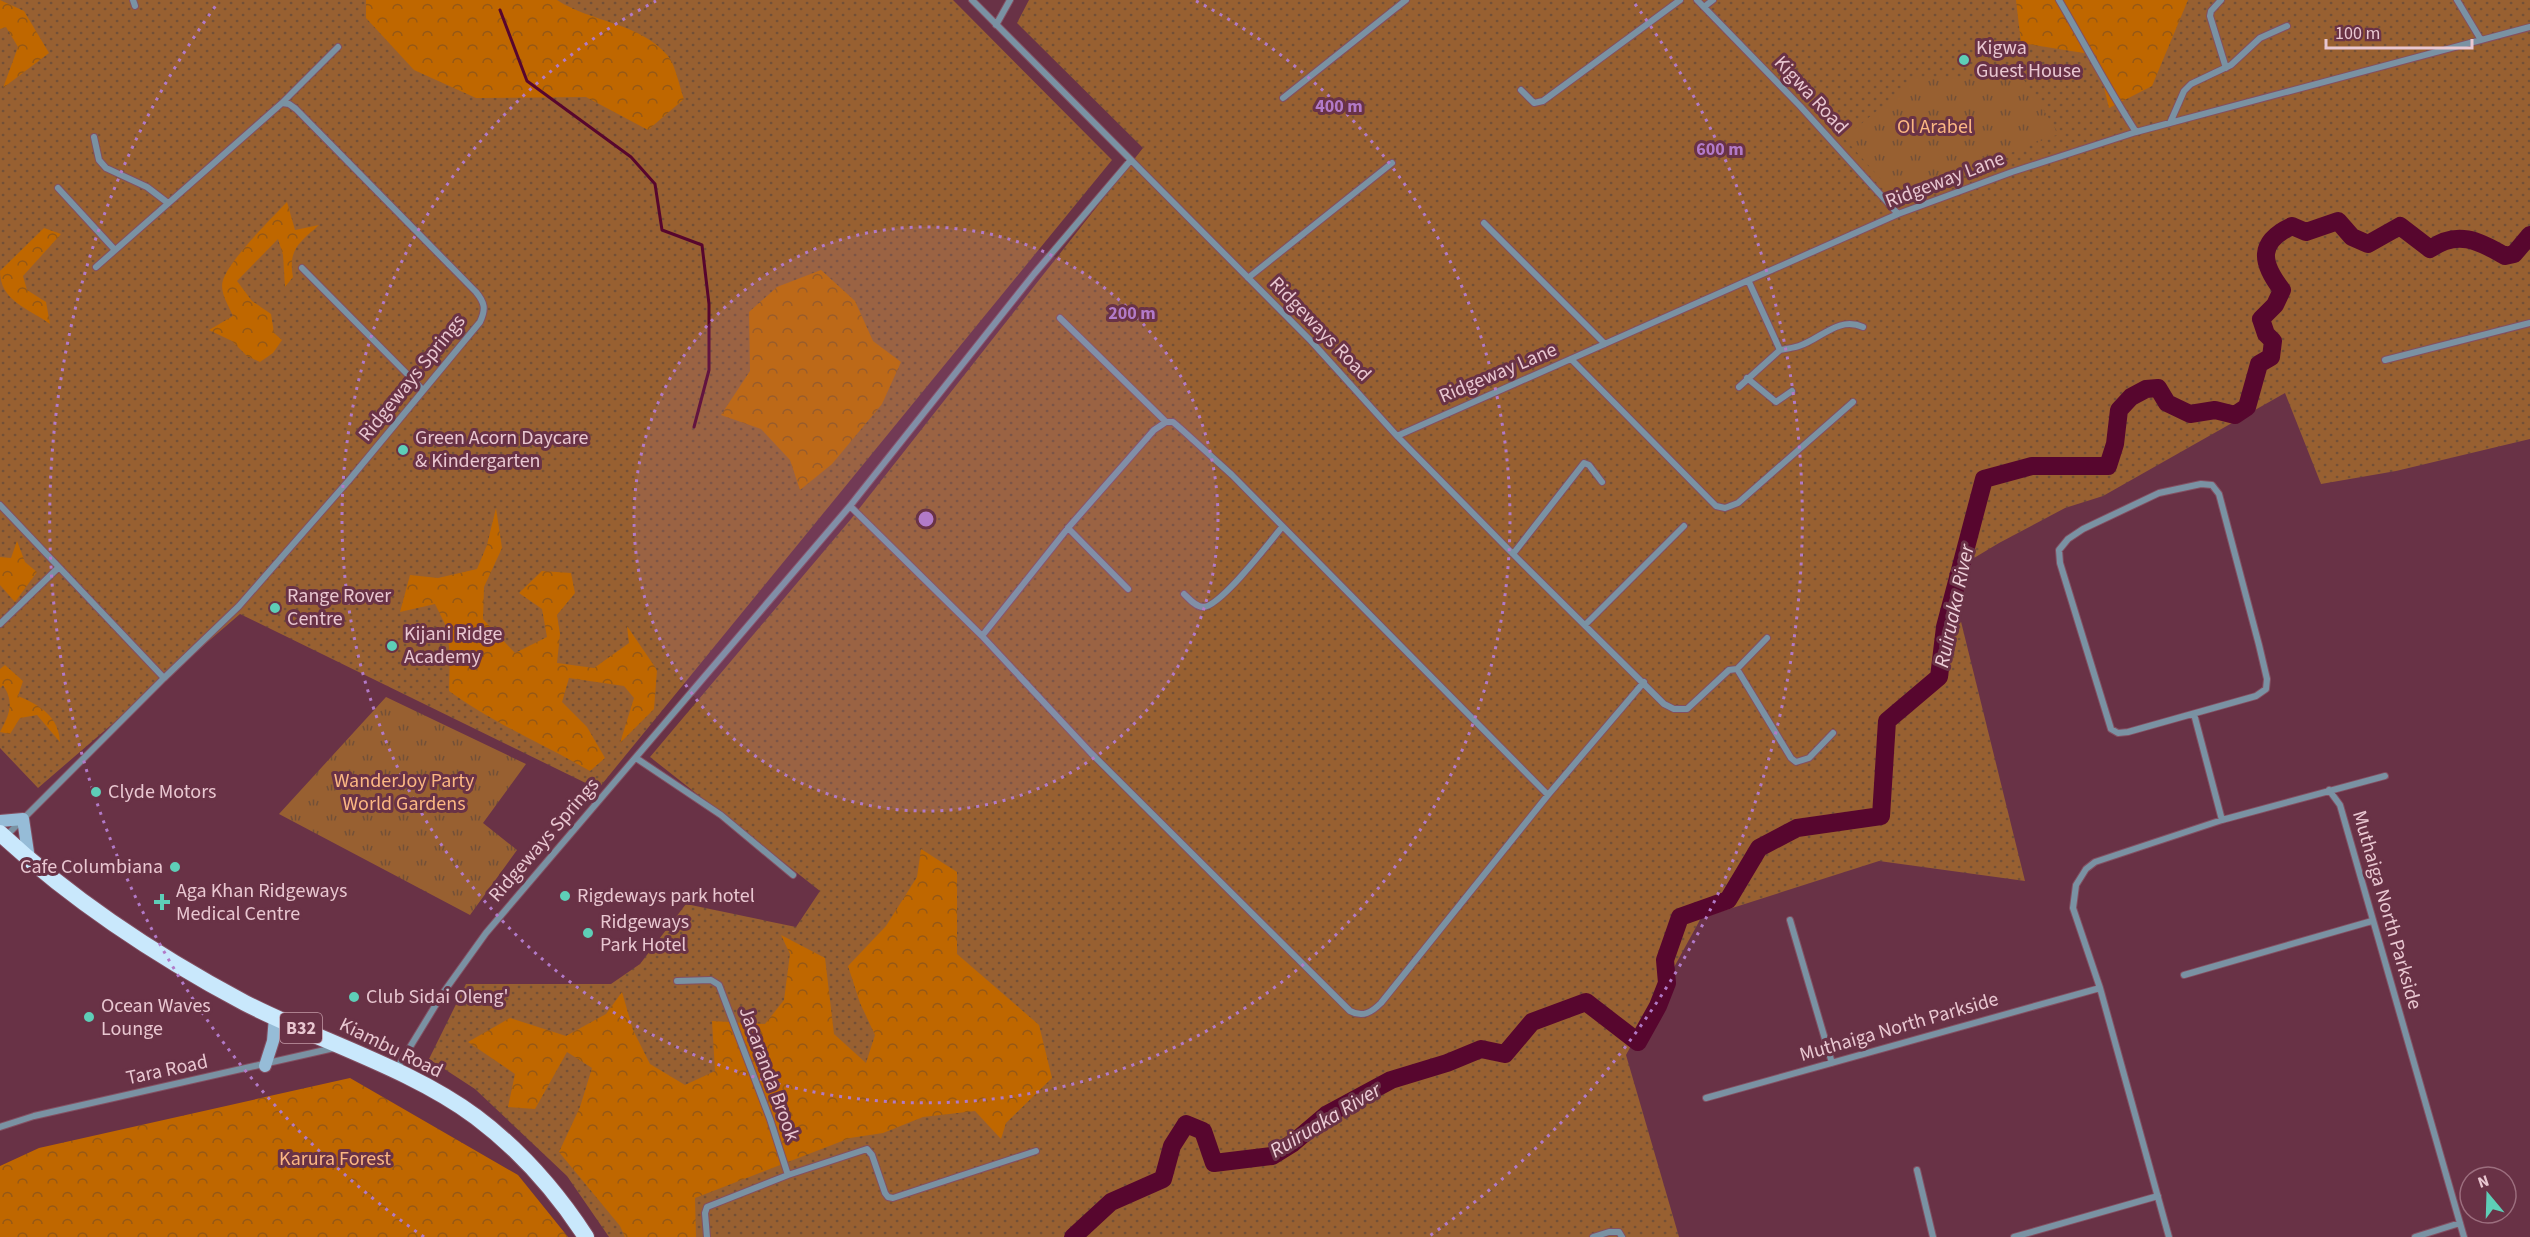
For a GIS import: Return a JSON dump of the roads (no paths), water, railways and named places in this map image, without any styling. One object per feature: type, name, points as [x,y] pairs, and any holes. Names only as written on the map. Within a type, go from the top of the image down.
[{"type":"highway","name":"Kiambu Road","points":[[2,835],[29,860],[146,946],[184,970],[275,1017],[396,1071],[476,1117],[513,1148],[549,1185],[586,1237]]},
{"type":"main road","points":[[0,821],[23,819],[29,860]]},
{"type":"main road","points":[[264,1066],[273,1041],[275,1017]]},
{"type":"street","name":"Ridgeways Road","points":[[972,0],[1248,278],[1397,436],[1664,704],[1674,709],[1686,709],[1729,670],[1737,669]]},
{"type":"street","points":[[996,25],[1010,0]]},
{"type":"street","points":[[1283,98],[1406,0]]},
{"type":"street","points":[[1521,90],[1534,103],[1543,101],[1680,0]]},
{"type":"street","name":"Kigwa Road","points":[[1697,0],[1800,106],[1898,214]]},
{"type":"street","points":[[1704,7],[1713,0]]},
{"type":"street","points":[[2059,0],[2093,58],[2114,100],[2136,132]]},
{"type":"street","points":[[2221,0],[2211,11],[2211,16],[2226,68]]},
{"type":"street","points":[[2457,0],[2481,40]]},
{"type":"street","points":[[2170,123],[2187,87],[2226,68],[2260,38],[2287,26]]},
{"type":"street","name":"Ridgeway Lane","points":[[1397,436],[1749,282],[1898,214],[2012,172],[2136,132],[2530,27]]},
{"type":"street","points":[[96,267],[282,103],[338,47]]},
{"type":"street","name":"Ridgeways Springs","points":[[2,835],[23,819],[239,606],[350,479],[480,322],[484,314],[483,301],[296,109],[289,104],[282,103]]},
{"type":"street","points":[[94,136],[99,160],[106,168],[147,187],[168,203]]},
{"type":"street","name":"Ridgeways Springs","points":[[396,1071],[443,993],[486,933],[850,506],[1034,274],[1130,161]]},
{"type":"street","points":[[1248,278],[1392,163]]},
{"type":"street","points":[[58,188],[115,250]]},
{"type":"street","points":[[1484,223],[1605,344]]},
{"type":"street","points":[[302,268],[423,390]]},
{"type":"street","points":[[1749,282],[1780,350]]},
{"type":"street","points":[[1060,318],[1166,422]]},
{"type":"street","points":[[2385,360],[2530,323]]},
{"type":"street","points":[[1739,387],[1780,350],[1799,346],[1829,329],[1842,325],[1856,324],[1863,327]]},
{"type":"street","points":[[1571,360],[1716,506],[1725,508],[1738,503],[1852,402]]},
{"type":"street","points":[[1748,378],[1776,402],[1792,391]]},
{"type":"street","points":[[982,636],[1068,528],[1154,429],[1166,422],[1173,422],[1232,475],[1548,795]]},
{"type":"street","points":[[1513,554],[1584,463],[1589,465],[1602,482]]},
{"type":"street","points":[[2201,484],[2212,485],[2219,494],[2267,679],[2266,689],[2256,696],[2194,714],[2128,732],[2118,733],[2110,729],[2060,563],[2060,550],[2068,539],[2102,519],[2159,493],[2201,484]]},
{"type":"street","points":[[0,506],[164,678]]},
{"type":"street","points":[[850,506],[982,636],[1091,753],[1355,1013],[1367,1013],[1381,1003],[1548,795],[1644,682]]},
{"type":"street","points":[[1184,594],[1196,606],[1202,608],[1211,605],[1224,595],[1282,526]]},
{"type":"street","points":[[1585,625],[1684,526]]},
{"type":"street","points":[[1068,528],[1128,589]]},
{"type":"street","points":[[0,624],[58,568]]},
{"type":"street","points":[[1767,638],[1737,669],[1791,758],[1796,762],[1809,758],[1833,733]]},
{"type":"street","points":[[2194,714],[2222,820]]},
{"type":"street","points":[[636,758],[721,815],[793,875]]},
{"type":"street","points":[[2169,1237],[2100,988],[2073,908],[2073,895],[2079,878],[2095,862],[2222,820],[2385,776]]},
{"type":"street","name":"Muthaiga North Parkside","points":[[2329,790],[2340,805],[2458,1216]]},
{"type":"street","points":[[1790,921],[1832,1063]]},
{"type":"street","points":[[2184,975],[2373,921]]},
{"type":"street","name":"Jacaranda Brook","points":[[677,981],[711,980],[719,985],[770,1119],[788,1175]]},
{"type":"street","name":"Muthaiga North Parkside","points":[[1706,1098],[2100,988]]},
{"type":"street","name":"Tara Road","points":[[0,1127],[34,1116],[341,1047]]},
{"type":"street","points":[[707,1237],[705,1213],[707,1207],[788,1175],[867,1149],[872,1155],[885,1193],[893,1198],[1036,1151]]},
{"type":"street","points":[[1917,1170],[1933,1237]]},
{"type":"street","points":[[2014,1237],[2158,1196]]},
{"type":"street","points":[[2415,1237],[2458,1224]]},
{"type":"street","points":[[1593,1237],[1618,1232],[1622,1237]]},
{"type":"waterway","points":[[500,10],[527,81],[631,157],[655,184],[662,230],[702,245],[709,304],[709,370],[694,427]]},
{"type":"waterway","name":"Ruiruaka River","points":[[1073,1237],[1111,1202],[1163,1179],[1172,1146],[1186,1124],[1203,1131],[1214,1163],[1272,1156],[1293,1143],[1326,1115],[1391,1080],[1447,1063],[1481,1049],[1505,1054],[1532,1022],[1586,1002],[1638,1042],[1658,1006],[1667,983],[1665,960],[1680,917],[1728,900],[1759,848],[1797,828],[1881,816],[1887,721],[1939,677],[1945,627],[1984,479],[2032,466],[2108,466],[2115,444],[2119,410],[2131,397],[2146,389],[2158,388],[2167,403],[2190,414],[2215,410],[2235,415],[2247,407],[2259,364],[2271,357],[2273,341],[2266,334],[2261,319],[2275,305],[2282,290],[2270,271],[2266,254],[2273,239],[2292,226],[2306,232],[2338,221],[2352,237],[2368,244],[2400,226],[2430,249],[2449,240],[2468,239],[2486,245],[2505,256],[2514,254],[2530,235]]},
{"type":"place","name":"Kigwa Guest House","points":[[1964,60]]},
{"type":"place","name":"Green Acorn Daycare & Kindergarten","points":[[403,450]]},
{"type":"place","name":"Range Rover Centre","points":[[275,608]]},
{"type":"place","name":"Kijani Ridge Academy","points":[[392,646]]},
{"type":"place","name":"Clyde Motors","points":[[96,792]]},
{"type":"place","name":"Cafe Columbiana","points":[[175,867]]},
{"type":"place","name":"Rigdeways park hotel","points":[[565,896]]},
{"type":"place","name":"Aga Khan Ridgeways Medical Centre","points":[[162,902]]},
{"type":"place","name":"Ridgeways Park Hotel","points":[[588,933]]},
{"type":"place","name":"Club Sidai Oleng'","points":[[354,997]]},
{"type":"place","name":"Ocean Waves Lounge","points":[[89,1017]]},
{"type":"park label","name":"Ol Arabel","points":[[1935,127]]},
{"type":"park label","name":"WanderJoy Party World Gardens","points":[[404,792]]},
{"type":"park label","name":"Karura Forest","points":[[335,1159]]}]
